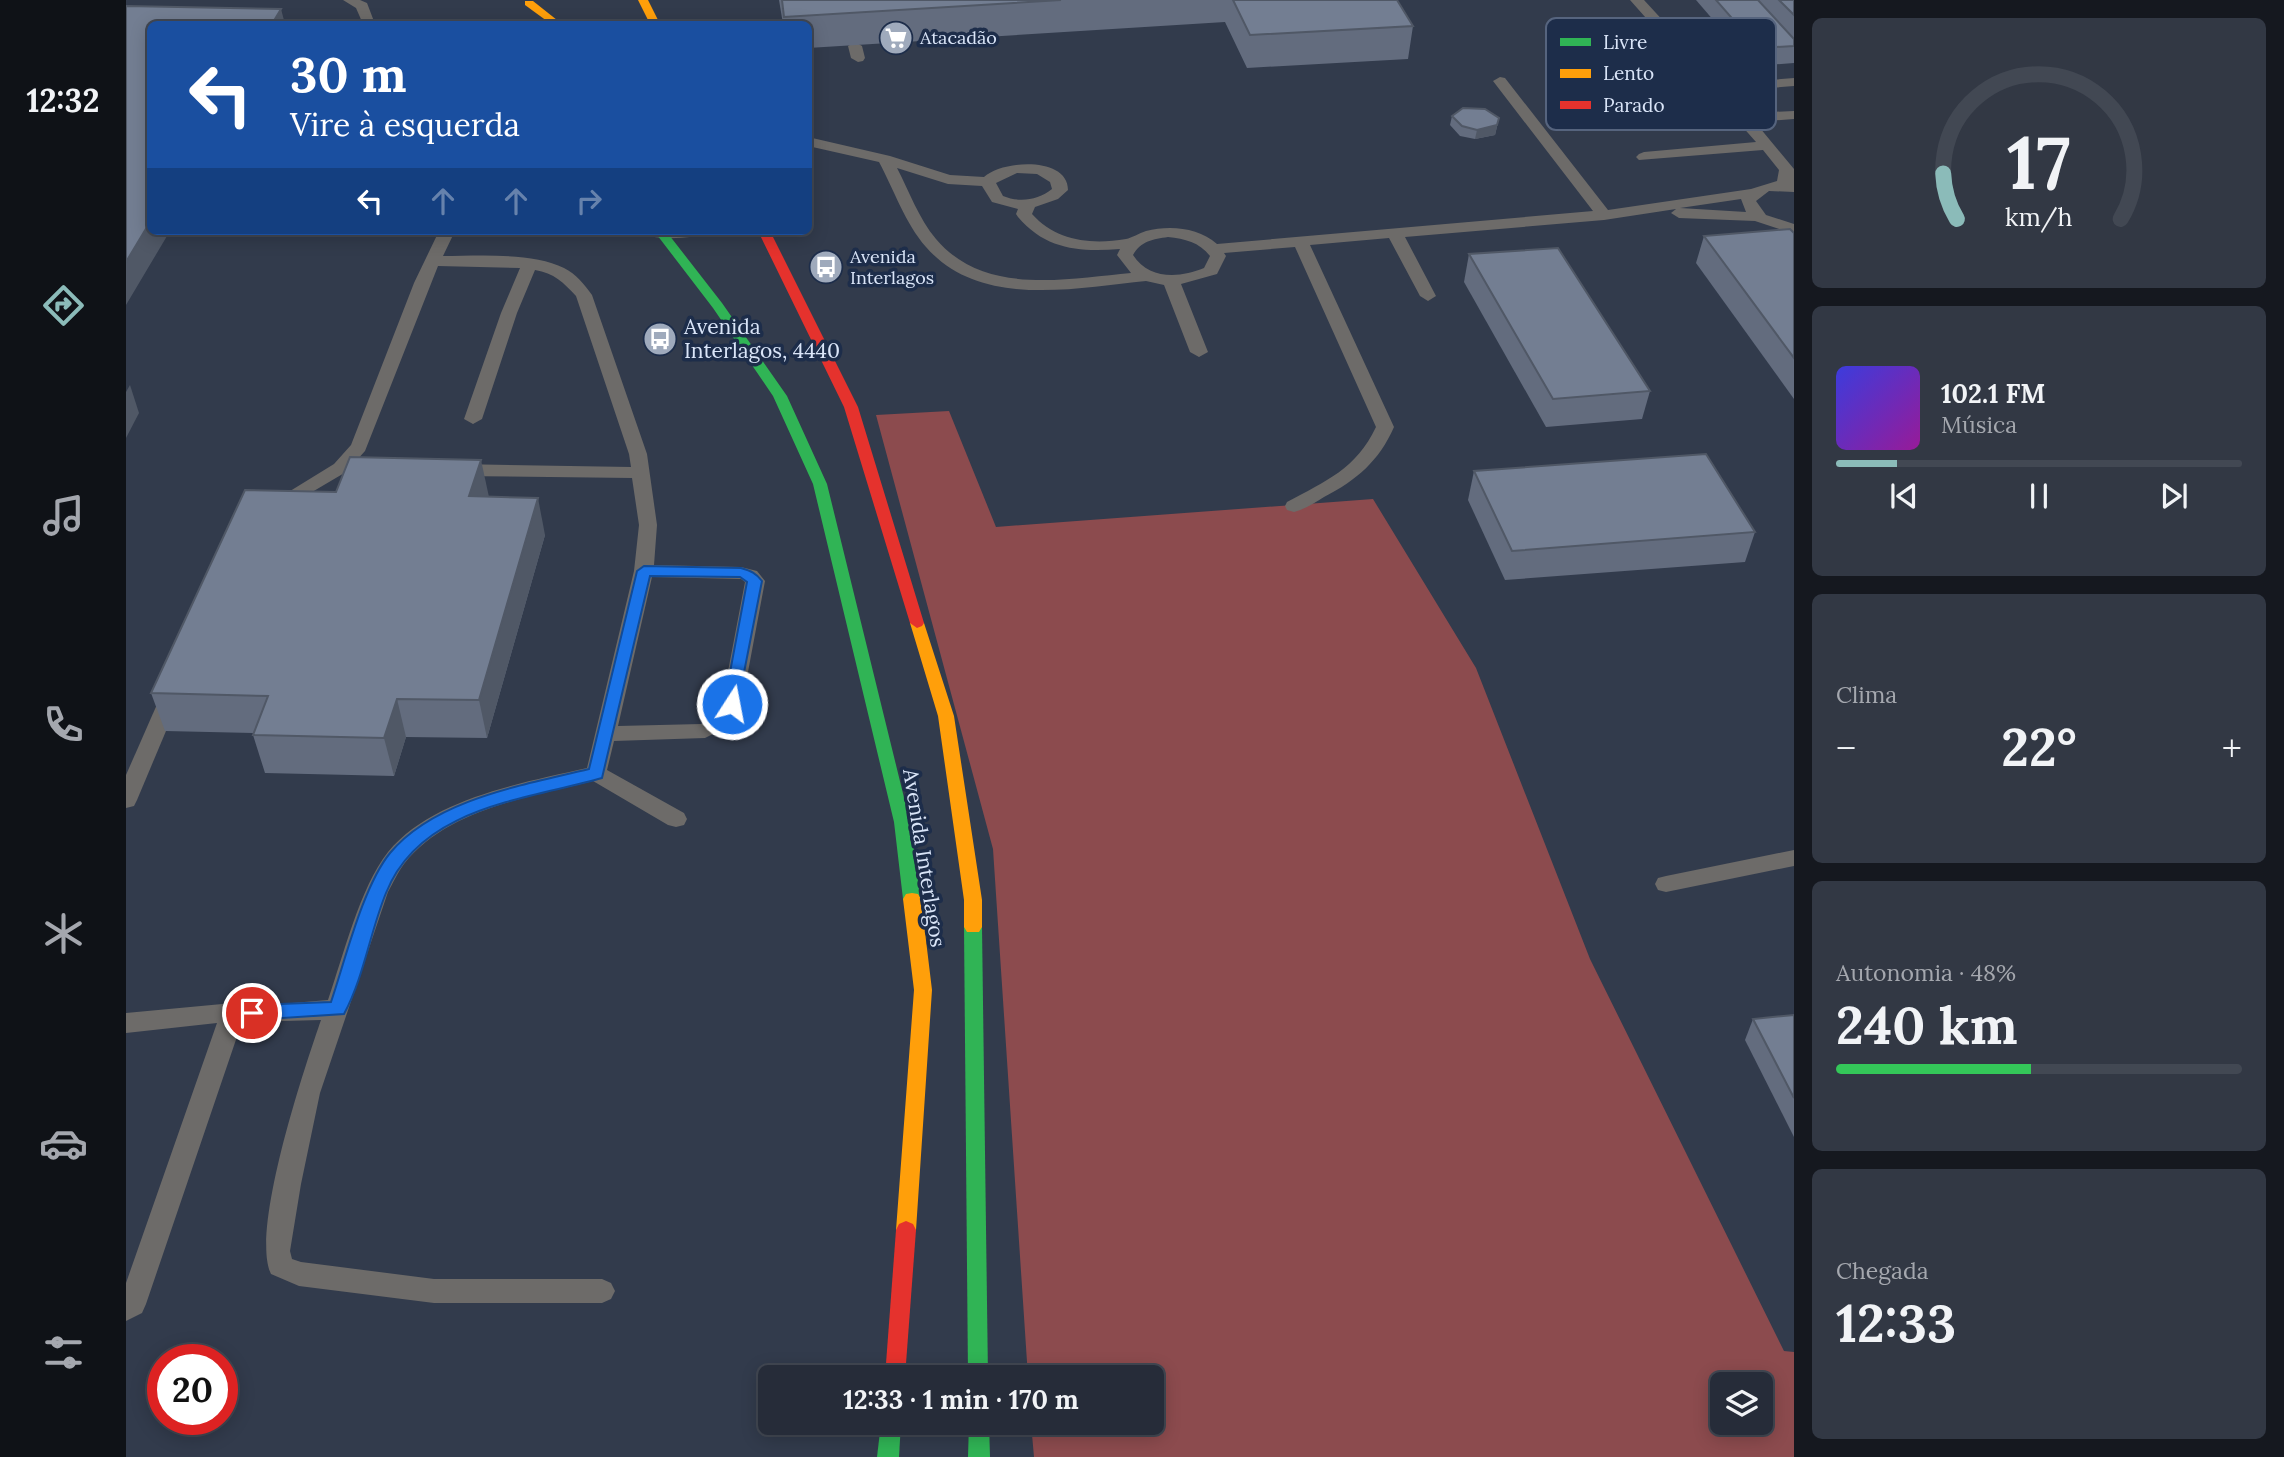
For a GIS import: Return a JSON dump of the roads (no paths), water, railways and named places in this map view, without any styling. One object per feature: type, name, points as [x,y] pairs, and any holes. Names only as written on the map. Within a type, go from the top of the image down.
[{"type":"main road","points":[[643,0],[654,21]]},
{"type":"main road","points":[[528,2],[538,21]]},
{"type":"main road","points":[[528,2],[553,21]]},
{"type":"main road","name":"Avenida Interlagos","points":[[659,235],[718,306],[780,396],[820,484],[902,822],[923,990],[896,1365]]},
{"type":"main road","name":"Avenida Interlagos","points":[[766,235],[851,407],[946,716],[972,900],[978,1365]]},
{"type":"main road","points":[[888,1457],[890,1435]]},
{"type":"main road","points":[[979,1435],[979,1457]]},
{"type":"lane","points":[[350,0],[362,6],[368,21]]},
{"type":"lane","points":[[1637,0],[1653,18]]},
{"type":"lane","points":[[1500,81],[1604,215]]},
{"type":"lane","points":[[1776,84],[1794,82]]},
{"type":"lane","points":[[1776,116],[1794,115]]},
{"type":"lane","points":[[1214,248],[1635,212],[1753,193],[1770,186],[1789,186],[1787,170],[1754,130]]},
{"type":"lane","points":[[812,142],[886,159],[948,179],[988,182],[995,175],[1015,168],[1039,169],[1056,178],[1060,184],[1055,196],[1028,205],[1010,203],[996,197],[990,191],[988,182]]},
{"type":"lane","points":[[1644,157],[1767,145]]},
{"type":"lane","points":[[886,159],[932,243],[961,268],[986,278],[1022,284],[1147,276],[1171,281],[1187,280],[1211,271],[1218,256],[1207,242],[1182,233],[1154,234],[1133,243],[1076,246],[1054,241],[1029,221],[1024,214],[1028,205]]},
{"type":"lane","points":[[1753,193],[1748,201],[1750,208],[1759,217]]},
{"type":"lane","points":[[1635,212],[1759,217],[1794,229]]},
{"type":"lane","points":[[1394,232],[1428,296]]},
{"type":"lane","points":[[261,516],[340,468],[359,447],[432,261],[445,235]]},
{"type":"lane","points":[[1294,506],[1361,468],[1378,446],[1385,427],[1300,241]]},
{"type":"lane","points":[[1133,243],[1125,255],[1129,264],[1147,276]]},
{"type":"lane","points":[[432,261],[475,261],[529,267],[555,271],[571,281],[584,295],[638,454],[648,525],[644,571],[596,774]]},
{"type":"lane","points":[[473,419],[509,313],[529,267]]},
{"type":"lane","points":[[1171,281],[1199,352]]},
{"type":"lane","points":[[340,468],[367,469]]},
{"type":"lane","points":[[436,470],[641,473]]},
{"type":"lane","points":[[605,734],[705,731],[720,722],[732,704],[755,581],[750,575],[741,573],[644,571]]},
{"type":"lane","points":[[126,800],[181,672]]},
{"type":"lane","points":[[603,1291],[434,1291],[299,1274],[280,1266],[277,1251],[288,1184],[308,1094],[377,892],[395,859],[421,834],[449,817],[514,793],[596,774],[676,818]]},
{"type":"lane","points":[[1667,884],[1794,858]]},
{"type":"lane","points":[[126,1023],[233,1012],[292,1013],[338,1009]]},
{"type":"lane","points":[[126,1309],[132,1304],[233,1012]]},
{"type":"place","name":"Atacadão","points":[[896,38]]},
{"type":"place","name":"Avenida Interlagos","points":[[826,267]]},
{"type":"place","name":"Avenida Interlagos, 4440","points":[[660,339]]}]
